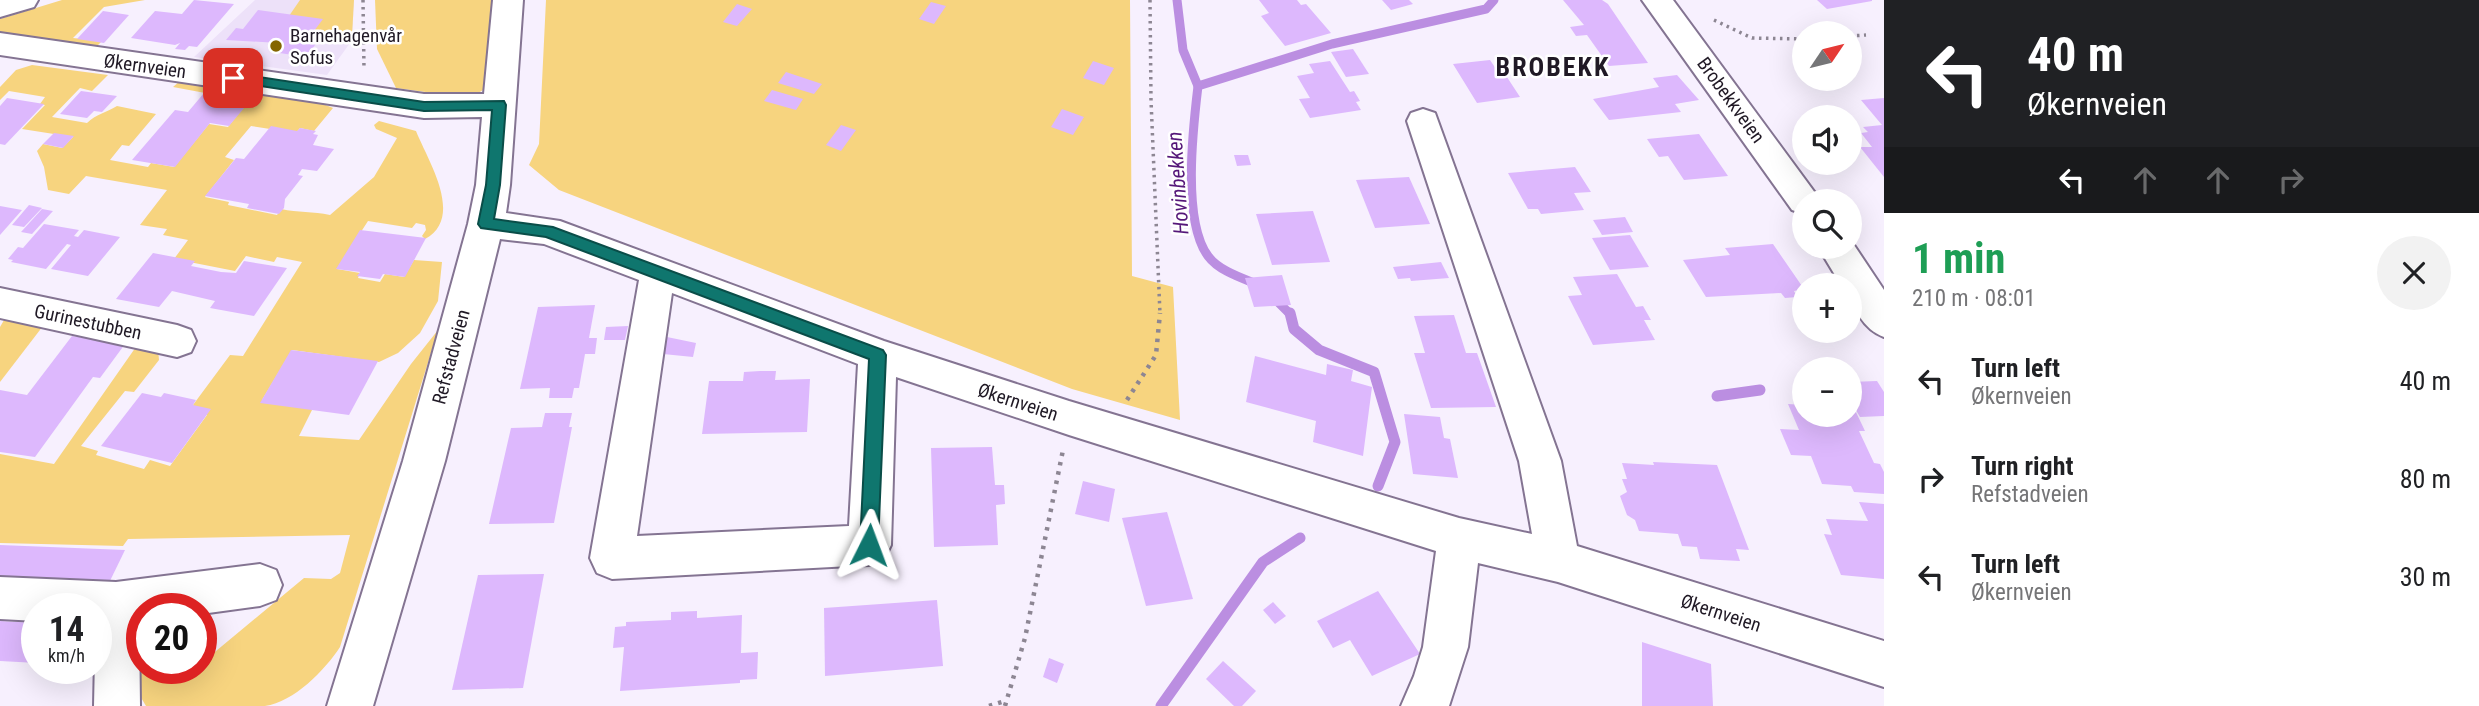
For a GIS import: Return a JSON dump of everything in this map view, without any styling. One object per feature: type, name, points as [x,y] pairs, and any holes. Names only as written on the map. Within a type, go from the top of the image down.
[{"type":"street","points":[[0,7],[23,0]]},
{"type":"street","name":"Refstadveien","points":[[350,706],[424,461],[486,224],[493,185],[508,0]]},
{"type":"street","name":"Brobekkveien","points":[[1657,0],[1795,189]]},
{"type":"street","points":[[0,72],[12,47]]},
{"type":"street","name":"Økernveien","points":[[12,47],[424,106],[499,105]]},
{"type":"street","points":[[1423,121],[1540,461],[1558,561]]},
{"type":"street","name":"Økernveien","points":[[486,224],[547,231],[878,355],[1087,424],[1459,538],[1558,561],[1884,664]]},
{"type":"street","points":[[1844,259],[1884,321]]},
{"type":"street","points":[[659,274],[653,295],[612,558],[869,545],[878,355]]},
{"type":"street","name":"Gurinestubben","points":[[0,303],[177,341]]},
{"type":"street","points":[[1424,706],[1430,696],[1444,652],[1459,538]]},
{"type":"street","points":[[0,598],[116,604],[260,585]]},
{"type":"street","points":[[116,604],[117,706]]},
{"type":"path","points":[[363,0],[364,96]]},
{"type":"path","points":[[989,706],[1005,704],[1087,424],[1137,387],[1156,355],[1160,312],[1151,100],[1150,0]]},
{"type":"path","points":[[1710,19],[1752,38],[1792,39]]},
{"type":"path","points":[[1862,35],[1866,35]]},
{"type":"shaded area","points":[[62,0],[145,0],[104,7],[73,38],[102,41],[96,47],[0,33],[0,19]]},
{"type":"shaded area","name":"Barnehagenvår Sofus","points":[[255,0],[354,0],[352,35],[355,36],[327,75],[194,57]]},
{"type":"shaded area","points":[[300,0],[354,0],[352,36],[311,32],[289,16]]},
{"type":"shaded area","points":[[375,0],[492,0],[487,80],[483,90],[470,98],[396,88],[377,49]]},
{"type":"shaded area","points":[[546,0],[1130,0],[1132,276],[1173,287],[1180,420],[1072,389],[559,190],[529,165],[539,144]]},
{"type":"shaded area","points":[[32,65],[108,75],[92,91],[80,88],[52,117],[87,123],[117,106],[156,114],[129,146],[122,145],[110,160],[148,167],[151,163],[174,167],[209,124],[228,127],[248,101],[173,87],[180,81],[311,99],[333,108],[314,131],[300,128],[296,133],[251,126],[225,157],[234,160],[205,197],[229,202],[228,205],[277,215],[281,209],[330,215],[374,177],[397,138],[376,129],[374,125],[379,121],[416,131],[435,173],[443,203],[442,217],[437,229],[425,239],[422,236],[426,230],[425,225],[416,223],[412,228],[368,221],[337,269],[360,273],[358,278],[380,282],[385,274],[404,277],[414,260],[442,262],[438,301],[420,333],[398,353],[379,362],[292,350],[262,400],[313,408],[299,436],[359,440],[438,330],[340,647],[308,684],[276,703],[265,706],[146,706],[133,684],[217,684],[217,650],[304,578],[331,579],[340,573],[350,535],[128,539],[123,546],[0,543],[0,454],[54,464],[138,344],[158,349],[159,360],[134,392],[125,391],[81,446],[98,451],[96,455],[144,469],[150,460],[170,466],[207,415],[190,409],[230,355],[243,356],[302,262],[277,257],[274,262],[246,256],[235,271],[174,259],[188,240],[163,235],[167,229],[140,225],[167,190],[86,176],[69,194],[48,190],[44,167],[37,151],[43,144],[62,148],[73,137],[22,129],[45,105],[40,104],[45,97],[9,91],[0,100],[0,87],[16,70]]},
{"type":"shaded area","points":[[7,315],[43,326],[0,382],[0,327]]},
{"type":"building","points":[[194,0],[234,4],[197,47],[175,49],[180,43],[175,45],[131,38],[155,11],[182,14]]},
{"type":"building","points":[[1259,0],[1297,0],[1301,5],[1306,4],[1331,33],[1285,46],[1261,16],[1269,13]]},
{"type":"building","points":[[1382,0],[1409,0],[1413,4],[1391,10]]},
{"type":"building","points":[[1563,0],[1602,0],[1608,4],[1648,63],[1609,66],[1587,35],[1576,36],[1570,27],[1584,25]]},
{"type":"building","points":[[1817,0],[1872,0],[1872,1],[1827,9]]},
{"type":"building","points":[[931,2],[946,6],[934,24],[919,19]]},
{"type":"building","points":[[737,4],[752,9],[737,26],[723,22]]},
{"type":"building","points":[[258,10],[323,19],[305,43],[315,45],[306,57],[273,52],[279,43],[226,40],[236,28],[243,29]]},
{"type":"building","points":[[103,11],[129,15],[104,43],[77,39]]},
{"type":"building","points":[[1353,49],[1369,74],[1346,77],[1331,52]]},
{"type":"building","points":[[1490,60],[1498,72],[1503,71],[1520,97],[1477,103],[1453,64]]},
{"type":"building","points":[[1093,61],[1114,68],[1104,85],[1083,78]]},
{"type":"building","points":[[1330,61],[1350,92],[1354,91],[1360,101],[1356,102],[1361,110],[1310,118],[1299,99],[1310,98],[1297,76],[1314,73],[1309,64]]},
{"type":"building","points":[[786,72],[822,84],[814,94],[778,83]]},
{"type":"building","points":[[1677,75],[1699,100],[1675,104],[1681,112],[1609,120],[1593,99],[1659,87],[1653,78]]},
{"type":"building","points":[[772,90],[803,99],[796,110],[764,101]]},
{"type":"building","points":[[81,91],[117,96],[102,112],[94,111],[87,118],[60,114]]},
{"type":"building","points":[[204,93],[250,101],[229,126],[210,123],[175,167],[132,160],[175,110],[188,112]]},
{"type":"building","points":[[7,98],[44,104],[5,145],[0,144],[0,106]]},
{"type":"building","points":[[1884,98],[1884,177],[1862,150],[1862,147],[1872,147],[1862,134],[1868,132],[1863,127],[1882,125],[1861,100]]},
{"type":"building","points":[[1062,109],[1084,117],[1073,135],[1051,127]]},
{"type":"building","points":[[841,125],[856,130],[841,151],[826,145]]},
{"type":"building","points":[[271,126],[316,131],[313,134],[318,135],[313,145],[334,149],[317,171],[302,169],[298,175],[303,176],[285,199],[284,208],[279,214],[247,208],[249,204],[205,196],[236,158],[244,159]]},
{"type":"building","points":[[54,133],[74,136],[63,148],[43,144]]},
{"type":"building","points":[[1699,134],[1728,176],[1684,180],[1668,156],[1659,157],[1647,139]]},
{"type":"building","points":[[1234,155],[1248,155],[1251,165],[1237,166]]},
{"type":"building","points":[[1575,167],[1591,192],[1574,193],[1584,210],[1541,214],[1538,209],[1528,209],[1508,173]]},
{"type":"building","points":[[1409,177],[1430,224],[1375,228],[1356,180]]},
{"type":"building","points":[[29,205],[42,208],[24,227],[12,225]]},
{"type":"building","points":[[0,206],[22,210],[0,235]]},
{"type":"building","points":[[42,209],[53,211],[32,234],[21,232]]},
{"type":"building","points":[[1313,211],[1330,262],[1272,265],[1256,214]]},
{"type":"building","points":[[1625,217],[1633,232],[1602,235],[1593,220]]},
{"type":"building","points":[[44,224],[79,230],[74,236],[78,237],[84,230],[120,237],[88,276],[51,269],[71,245],[67,244],[46,269],[11,262],[13,260],[8,259],[18,247],[23,248]]},
{"type":"building","points":[[360,230],[426,238],[405,277],[383,274],[380,279],[357,276],[360,272],[336,269]]},
{"type":"building","points":[[1630,235],[1649,267],[1610,270],[1592,238]]},
{"type":"building","points":[[1773,244],[1793,273],[1792,297],[1785,298],[1781,293],[1706,297],[1683,260],[1730,255],[1725,248]]},
{"type":"building","points":[[153,253],[195,261],[191,266],[221,272],[236,273],[244,261],[287,268],[254,316],[210,308],[215,301],[172,291],[159,307],[116,299]]},
{"type":"building","points":[[1441,262],[1449,278],[1411,281],[1410,278],[1398,279],[1393,267]]},
{"type":"building","points":[[1617,274],[1636,307],[1643,306],[1651,320],[1644,320],[1655,340],[1593,345],[1568,296],[1582,295],[1573,277]]},
{"type":"building","points":[[1282,275],[1291,305],[1254,307],[1245,278]]},
{"type":"building","points":[[595,305],[589,338],[597,338],[595,354],[585,354],[579,388],[574,388],[572,398],[549,398],[550,388],[520,389],[538,307]]},
{"type":"building","points":[[1454,315],[1466,353],[1477,353],[1496,407],[1431,408],[1414,353],[1425,353],[1414,316]]},
{"type":"building","points":[[628,326],[625,340],[604,340],[606,327]]},
{"type":"building","points":[[72,336],[125,344],[100,378],[93,377],[35,457],[0,452],[0,390],[27,395]]},
{"type":"building","points":[[667,337],[696,343],[693,357],[663,354]]},
{"type":"building","points":[[291,350],[378,361],[349,415],[260,403]]},
{"type":"building","points":[[1255,356],[1326,375],[1327,364],[1353,370],[1351,381],[1372,387],[1363,456],[1313,442],[1316,421],[1246,402]]},
{"type":"building","points":[[776,371],[775,380],[810,379],[807,432],[702,434],[709,381],[743,381],[744,372]]},
{"type":"building","points":[[1877,381],[1884,392],[1884,416],[1862,417],[1862,382]]},
{"type":"building","points":[[142,393],[161,397],[164,393],[196,400],[193,405],[211,409],[172,463],[101,446]]},
{"type":"building","points":[[545,413],[572,413],[569,427],[572,427],[554,523],[489,524],[511,428],[542,427]]},
{"type":"building","points":[[1404,414],[1440,417],[1444,438],[1450,439],[1458,478],[1413,474]]},
{"type":"building","points":[[1862,425],[1865,431],[1859,431],[1874,463],[1880,464],[1884,472],[1884,494],[1854,492],[1851,486],[1822,484],[1811,456],[1791,455],[1780,429],[1799,430],[1798,427],[1862,427]]},
{"type":"building","points":[[992,447],[995,485],[1004,485],[1005,504],[996,505],[998,545],[934,547],[931,448]]},
{"type":"building","points":[[1653,462],[1717,465],[1749,550],[1736,549],[1740,561],[1700,559],[1697,547],[1682,546],[1678,534],[1639,531],[1635,520],[1627,515],[1620,496],[1627,492],[1622,479],[1627,479],[1622,463],[1654,465]]},
{"type":"building","points":[[1083,481],[1115,489],[1109,522],[1075,514]]},
{"type":"building","points":[[1859,502],[1884,504],[1884,579],[1841,575],[1824,534],[1832,535],[1826,519],[1868,521]]},
{"type":"building","points":[[1167,512],[1193,599],[1146,606],[1122,518]]},
{"type":"building","points":[[0,545],[125,550],[108,585],[0,580]]},
{"type":"building","points":[[544,574],[523,688],[452,690],[478,575]]},
{"type":"building","points":[[1378,591],[1420,654],[1372,676],[1350,640],[1333,648],[1317,621]]},
{"type":"building","points":[[937,600],[943,666],[825,676],[824,608]]},
{"type":"building","points":[[1273,602],[1286,616],[1275,624],[1263,610]]},
{"type":"building","points":[[697,611],[697,618],[742,615],[741,653],[758,652],[757,679],[740,680],[740,683],[620,691],[624,647],[613,648],[615,627],[626,626],[626,622],[671,620],[671,612]]},
{"type":"building","points":[[0,621],[21,622],[21,662],[0,661]]},
{"type":"building","points":[[1642,642],[1711,664],[1713,706],[1642,706]]},
{"type":"building","points":[[1049,658],[1064,664],[1057,683],[1043,677]]},
{"type":"building","points":[[1223,661],[1256,691],[1242,706],[1234,706],[1206,679]]},
{"type":"waterway","points":[[1177,0],[1183,50],[1198,86]]},
{"type":"waterway","name":"Hovinbekken","points":[[1198,86],[1332,44],[1486,9],[1494,0]]},
{"type":"waterway","name":"Hovinbekken","points":[[1198,86],[1191,174],[1195,221],[1200,240],[1208,256],[1218,266],[1259,285]]},
{"type":"waterway","name":"Hovinbekken","points":[[1274,298],[1290,314]]},
{"type":"waterway","name":"Hovinbekken","points":[[1290,313],[1294,329],[1319,350],[1374,372],[1395,442],[1378,486]]},
{"type":"waterway","points":[[1717,396],[1760,390]]},
{"type":"waterway","name":"Hovinbekken","points":[[1161,706],[1263,562],[1300,538]]},
{"type":"place","name":"Barnehagenvår Sofus","points":[[276,46]]},
{"type":"district","name":"BROBEKK","points":[[1553,67]]},
{"type":"route","points":[[233,78],[424,106],[499,105],[493,185],[486,224],[547,231],[878,355],[869,545]]}]
